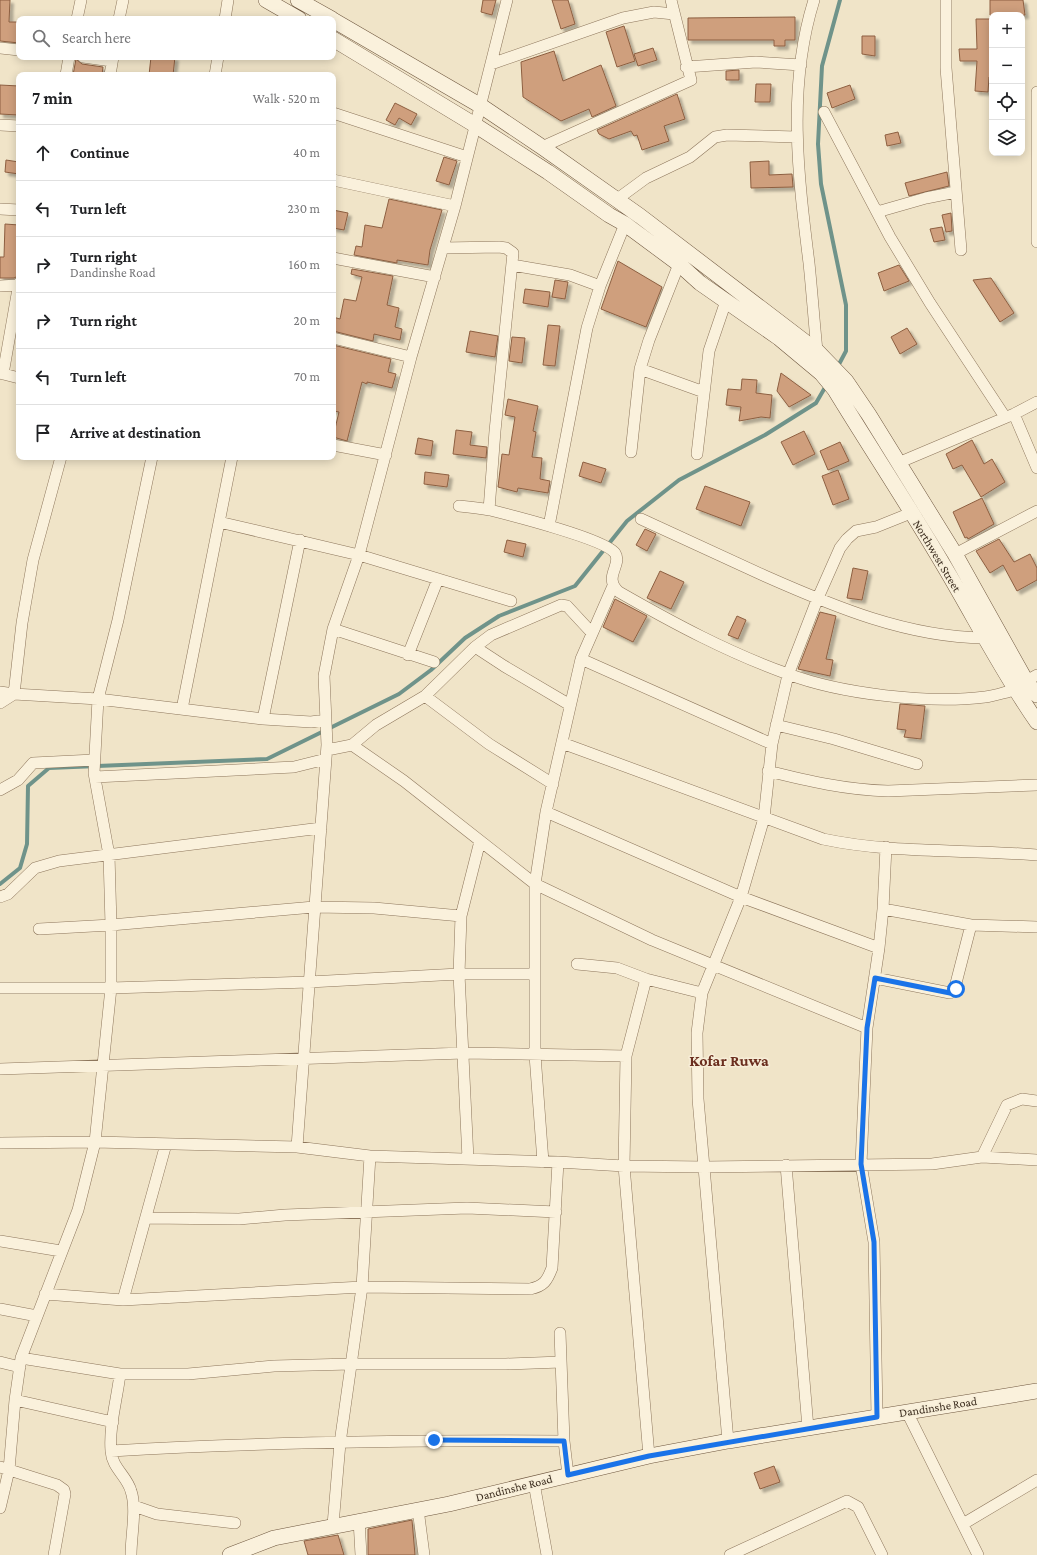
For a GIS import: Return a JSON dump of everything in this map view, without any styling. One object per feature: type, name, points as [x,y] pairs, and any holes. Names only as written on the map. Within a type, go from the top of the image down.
[{"type":"main road","points":[[266,0],[294,16]]},
{"type":"main road","points":[[298,0],[327,16]]},
{"type":"main road","points":[[336,21],[481,106],[542,147],[616,200],[742,292],[817,350],[826,369],[840,386]]},
{"type":"main road","points":[[336,41],[475,125],[548,172],[609,215],[625,224],[679,264],[700,283],[826,369]]},
{"type":"main road","name":"Northwest Street","points":[[840,386],[898,463],[955,554],[1026,682],[1037,722]]},
{"type":"main road","name":"Northwest Street","points":[[840,386],[911,513],[944,566],[984,638],[1037,695]]},
{"type":"main road","name":"Dandinshe Road","points":[[230,1555],[274,1538],[358,1520],[449,1504],[649,1456],[728,1441],[1037,1391]]},
{"type":"street","points":[[78,16],[81,0]]},
{"type":"street","points":[[120,16],[123,0]]},
{"type":"street","points":[[225,16],[228,0]]},
{"type":"street","points":[[296,1147],[327,752],[324,676],[333,629],[359,555],[411,357],[455,206],[507,0]]},
{"type":"street","points":[[542,147],[691,80],[686,67],[671,0]]},
{"type":"street","points":[[814,0],[801,65],[796,137],[800,193],[817,350]]},
{"type":"street","points":[[946,0],[946,68],[961,250]]},
{"type":"street","points":[[491,64],[624,18],[654,12],[674,14]]},
{"type":"street","points":[[0,48],[16,50]]},
{"type":"street","points":[[66,72],[68,60]]},
{"type":"street","points":[[110,72],[112,60]]},
{"type":"street","points":[[216,72],[218,60]]},
{"type":"street","points":[[686,67],[756,62],[801,65]]},
{"type":"street","points":[[1037,92],[1037,240]]},
{"type":"street","points":[[824,112],[877,212],[930,303],[1009,416],[1037,468]]},
{"type":"street","points":[[336,114],[467,157]]},
{"type":"street","points":[[0,124],[16,126]]},
{"type":"street","points":[[616,200],[646,178],[690,157],[715,137],[727,135],[796,137]]},
{"type":"street","points":[[336,181],[455,206]]},
{"type":"street","points":[[877,212],[926,198],[956,192]]},
{"type":"street","points":[[0,209],[16,210]]},
{"type":"street","points":[[549,526],[587,328],[600,286],[625,224]]},
{"type":"street","points":[[443,248],[506,248],[513,253],[495,431],[489,510]]},
{"type":"street","points":[[336,259],[435,277]]},
{"type":"street","points":[[512,264],[570,275],[600,286]]},
{"type":"street","points":[[631,452],[640,369],[649,340],[679,264]]},
{"type":"street","points":[[0,286],[16,284]]},
{"type":"street","points":[[16,299],[1,373],[16,377]]},
{"type":"street","points":[[697,454],[709,351],[726,301]]},
{"type":"street","points":[[336,339],[411,357]]},
{"type":"street","points":[[640,369],[704,392]]},
{"type":"street","points":[[898,463],[1009,416],[1037,402]]},
{"type":"street","points":[[336,446],[386,455]]},
{"type":"street","points":[[14,694],[22,622],[33,560],[60,460]]},
{"type":"street","points":[[0,1508],[20,1362],[36,1316],[78,1210],[95,1142],[111,988],[112,925],[109,855],[94,768],[98,698],[118,620],[151,460]]},
{"type":"street","points":[[182,710],[231,460]]},
{"type":"street","points":[[459,506],[489,510],[549,526],[602,544],[613,551],[616,558],[612,580],[613,586],[581,659],[546,812],[535,884],[534,974],[536,1055],[543,1162]]},
{"type":"street","points":[[955,554],[1037,511]]},
{"type":"street","points":[[728,1441],[698,1099],[697,1033],[702,993],[711,966],[741,897],[764,818],[772,744],[788,674],[817,600],[840,548],[847,539],[856,531],[876,527],[911,513]]},
{"type":"street","points":[[641,519],[817,600],[899,626],[952,637],[984,638]]},
{"type":"street","points":[[219,522],[359,555],[511,601]]},
{"type":"street","points":[[263,719],[300,540]]},
{"type":"street","points":[[408,655],[438,579]]},
{"type":"street","points":[[613,586],[619,592],[672,623],[788,674],[836,687],[950,700],[987,697],[1026,682]]},
{"type":"street","points":[[0,790],[18,780],[33,763],[94,768],[294,767],[327,752],[352,745],[376,725],[425,696],[475,647],[501,629],[561,605],[566,606],[592,633]]},
{"type":"street","points":[[333,629],[408,655],[434,662]]},
{"type":"street","points":[[475,647],[570,706]]},
{"type":"street","points":[[581,659],[772,744]]},
{"type":"street","points":[[0,692],[98,698],[182,710],[263,719],[311,722],[326,721]]},
{"type":"street","points":[[0,703],[14,694]]},
{"type":"street","points":[[425,696],[489,744],[553,784]]},
{"type":"street","points":[[776,725],[834,739],[917,764]]},
{"type":"street","points":[[562,743],[823,839],[841,843],[949,852],[1037,854]]},
{"type":"street","points":[[352,745],[404,781],[535,884],[652,940],[711,966],[867,1028]]},
{"type":"street","points":[[768,772],[866,791],[1037,784]]},
{"type":"street","points":[[546,812],[741,897],[879,948]]},
{"type":"street","points":[[0,897],[8,894],[35,868],[40,866],[109,855],[321,828]]},
{"type":"street","points":[[468,1159],[460,974],[461,916],[480,841]]},
{"type":"street","points":[[877,1417],[874,1242],[861,1164],[867,1028],[879,948],[883,909],[886,847]]},
{"type":"street","points":[[40,929],[112,925],[314,907],[374,908],[461,916]]},
{"type":"street","points":[[883,909],[972,925],[1037,927]]},
{"type":"street","points":[[875,978],[950,993],[954,991],[972,925]]},
{"type":"street","points":[[577,964],[617,968],[646,979],[702,993]]},
{"type":"street","points":[[0,988],[111,988],[309,982],[460,974],[534,974]]},
{"type":"street","points":[[646,979],[626,1056],[624,1166],[649,1456]]},
{"type":"street","points":[[0,1069],[102,1064],[202,1063],[464,1053],[626,1056]]},
{"type":"street","points":[[982,1157],[1007,1105],[1022,1099],[1037,1101]]},
{"type":"street","points":[[0,1143],[95,1142],[296,1147],[370,1156],[558,1162],[624,1166],[705,1167],[932,1164],[982,1157],[1037,1160]]},
{"type":"street","points":[[123,1300],[166,1144]]},
{"type":"street","points":[[333,1525],[340,1443],[362,1287],[370,1156]]},
{"type":"street","points":[[45,1294],[123,1300],[362,1287],[530,1289],[540,1287],[547,1282],[552,1268],[558,1162]]},
{"type":"street","points":[[786,1166],[808,1428]]},
{"type":"street","points":[[146,1218],[239,1218],[467,1208],[556,1212]]},
{"type":"street","points":[[0,1242],[61,1251]]},
{"type":"street","points":[[0,1309],[36,1316]]},
{"type":"street","points":[[560,1333],[564,1441],[568,1475]]},
{"type":"street","points":[[0,1362],[20,1362],[120,1374],[188,1374],[274,1366],[351,1364],[506,1364],[562,1362]]},
{"type":"street","points":[[120,1374],[113,1422],[111,1451],[117,1470],[125,1479],[131,1490],[134,1506],[131,1534],[131,1555]]},
{"type":"street","points":[[14,1400],[113,1422]]},
{"type":"street","points":[[907,1412],[978,1555]]},
{"type":"street","points":[[111,1451],[204,1446],[434,1440],[564,1441]]},
{"type":"street","points":[[5,1469],[57,1485],[64,1490],[65,1494],[54,1555]]},
{"type":"street","points":[[963,1524],[1037,1480]]},
{"type":"street","points":[[534,1483],[547,1555]]},
{"type":"street","points":[[730,1555],[847,1501],[852,1502],[858,1507],[882,1555]]},
{"type":"street","points":[[134,1506],[157,1514],[235,1524]]},
{"type":"street","points":[[418,1509],[424,1555]]},
{"type":"street","points":[[358,1520],[361,1555]]},
{"type":"building","points":[[0,0],[10,0],[9,22],[16,22],[16,43],[0,41]]},
{"type":"building","points":[[483,0],[496,0],[492,15],[481,12]]},
{"type":"building","points":[[552,0],[568,0],[575,24],[561,29]]},
{"type":"building","points":[[990,0],[1023,0],[1025,12],[990,12]]},
{"type":"building","points":[[795,17],[795,40],[785,40],[785,46],[774,46],[774,40],[688,40],[688,18]]},
{"type":"building","points":[[976,19],[989,19],[988,92],[975,91],[977,61],[960,61],[959,49],[977,49]]},
{"type":"building","points":[[624,26],[635,61],[617,67],[606,32]]},
{"type":"building","points":[[862,36],[875,36],[875,56],[862,54]]},
{"type":"building","points":[[653,48],[657,60],[638,66],[634,54]]},
{"type":"building","points":[[554,51],[563,81],[601,65],[616,106],[592,117],[589,109],[561,121],[523,97],[521,62]]},
{"type":"building","points":[[76,60],[82,64],[103,67],[102,72],[74,72]]},
{"type":"building","points":[[151,60],[175,60],[173,72],[149,72]]},
{"type":"building","points":[[739,70],[739,80],[726,80],[726,71]]},
{"type":"building","points":[[756,84],[771,84],[770,102],[755,102]]},
{"type":"building","points":[[0,85],[16,86],[16,115],[0,114]]},
{"type":"building","points":[[850,85],[855,99],[832,108],[827,93]]},
{"type":"building","points":[[677,94],[685,119],[664,126],[669,141],[642,150],[637,135],[634,136],[631,131],[609,139],[599,134],[597,130]]},
{"type":"building","points":[[395,103],[417,114],[411,125],[399,118],[395,125],[386,120]]},
{"type":"building","points":[[898,132],[901,143],[887,146],[885,135]]},
{"type":"building","points":[[444,157],[457,161],[449,185],[436,181]]},
{"type":"building","points":[[6,160],[16,162],[16,174],[5,172]]},
{"type":"building","points":[[769,161],[769,175],[792,174],[793,187],[751,188],[750,162]]},
{"type":"building","points":[[947,172],[949,186],[909,196],[905,183]]},
{"type":"building","points":[[389,199],[442,210],[430,250],[428,265],[397,260],[397,263],[354,255],[356,246],[362,247],[365,225],[382,228]]},
{"type":"building","points":[[336,211],[348,213],[344,230],[336,229]]},
{"type":"building","points":[[951,213],[952,231],[946,232],[942,215]]},
{"type":"building","points":[[5,224],[16,225],[16,277],[0,278],[0,257],[4,257]]},
{"type":"building","points":[[942,227],[945,240],[934,242],[930,229]]},
{"type":"building","points":[[618,261],[662,287],[646,327],[601,309]]},
{"type":"building","points":[[899,265],[909,281],[884,291],[878,273]]},
{"type":"building","points":[[352,269],[393,276],[387,305],[399,308],[395,327],[402,329],[400,340],[374,334],[373,341],[336,332],[336,318],[340,319],[344,299],[356,301],[362,277],[351,274]]},
{"type":"building","points":[[991,278],[1014,313],[1000,322],[973,280]]},
{"type":"building","points":[[555,280],[568,282],[565,299],[552,297]]},
{"type":"building","points":[[525,289],[550,292],[548,307],[523,303]]},
{"type":"building","points":[[548,325],[560,326],[555,366],[543,365]]},
{"type":"building","points":[[907,328],[917,344],[900,354],[891,337]]},
{"type":"building","points":[[470,331],[498,336],[495,357],[466,352]]},
{"type":"building","points":[[512,337],[525,338],[522,363],[509,361]]},
{"type":"building","points":[[336,346],[391,359],[388,372],[396,374],[392,388],[362,382],[347,441],[336,438],[336,424],[339,412],[336,412]]},
{"type":"building","points":[[781,373],[811,395],[789,407],[777,391]]},
{"type":"building","points":[[742,379],[757,380],[756,393],[772,395],[770,418],[761,417],[739,421],[741,407],[726,405],[728,389],[741,390]]},
{"type":"building","points":[[508,399],[538,406],[533,431],[536,432],[532,457],[542,458],[540,479],[550,481],[548,493],[518,488],[517,492],[498,487],[502,454],[509,455],[515,417],[505,415]]},
{"type":"building","points":[[456,430],[472,432],[470,445],[487,447],[486,458],[453,454]]},
{"type":"building","points":[[804,431],[815,454],[793,465],[781,442]]},
{"type":"building","points":[[418,438],[433,441],[431,456],[415,454]]},
{"type":"building","points":[[972,440],[984,464],[992,459],[1005,482],[981,497],[962,465],[953,469],[946,454]]},
{"type":"building","points":[[840,442],[849,461],[828,470],[820,451]]},
{"type":"building","points":[[583,462],[606,469],[601,483],[579,476]]},
{"type":"building","points":[[838,470],[849,499],[833,505],[822,476]]},
{"type":"building","points":[[425,472],[449,475],[447,487],[424,484]]},
{"type":"building","points":[[705,486],[750,502],[741,526],[696,509]]},
{"type":"building","points":[[982,498],[994,524],[968,539],[967,537],[965,538],[953,512]]},
{"type":"building","points":[[645,529],[656,534],[647,551],[636,545]]},
{"type":"building","points":[[999,539],[1014,562],[1030,554],[1037,568],[1037,580],[1017,591],[1003,565],[990,573],[976,551]]},
{"type":"building","points":[[507,540],[526,544],[523,557],[504,552]]},
{"type":"building","points":[[853,568],[868,571],[862,600],[847,598]]},
{"type":"building","points":[[660,571],[684,582],[671,609],[647,598]]},
{"type":"building","points":[[615,599],[647,616],[633,642],[603,627]]},
{"type":"building","points":[[820,612],[836,616],[826,659],[833,660],[830,676],[798,669]]},
{"type":"building","points":[[737,616],[746,620],[738,639],[728,635]]},
{"type":"building","points":[[900,704],[925,706],[921,739],[904,737],[906,730],[897,729]]},
{"type":"building","points":[[774,1466],[780,1482],[760,1489],[754,1473]]},
{"type":"building","points":[[412,1520],[415,1555],[368,1555],[368,1529]]},
{"type":"building","points":[[338,1535],[344,1555],[308,1555],[304,1541]]},
{"type":"waterway","points":[[837,368],[846,351],[846,305],[821,184],[818,144],[822,66],[840,0]]},
{"type":"waterway","points":[[0,884],[20,868],[27,844],[28,786],[49,768],[267,759],[399,694],[431,670],[465,638],[499,616],[575,586],[627,521],[679,480],[765,435],[816,403],[827,384]]},
{"type":"district","name":"Kofar Ruwa","points":[[729,1060]]},
{"type":"route","points":[[434,1440],[564,1441],[568,1475],[649,1456],[728,1441],[877,1417],[874,1242],[861,1164],[867,1028],[875,978],[950,993],[956,989]]}]
